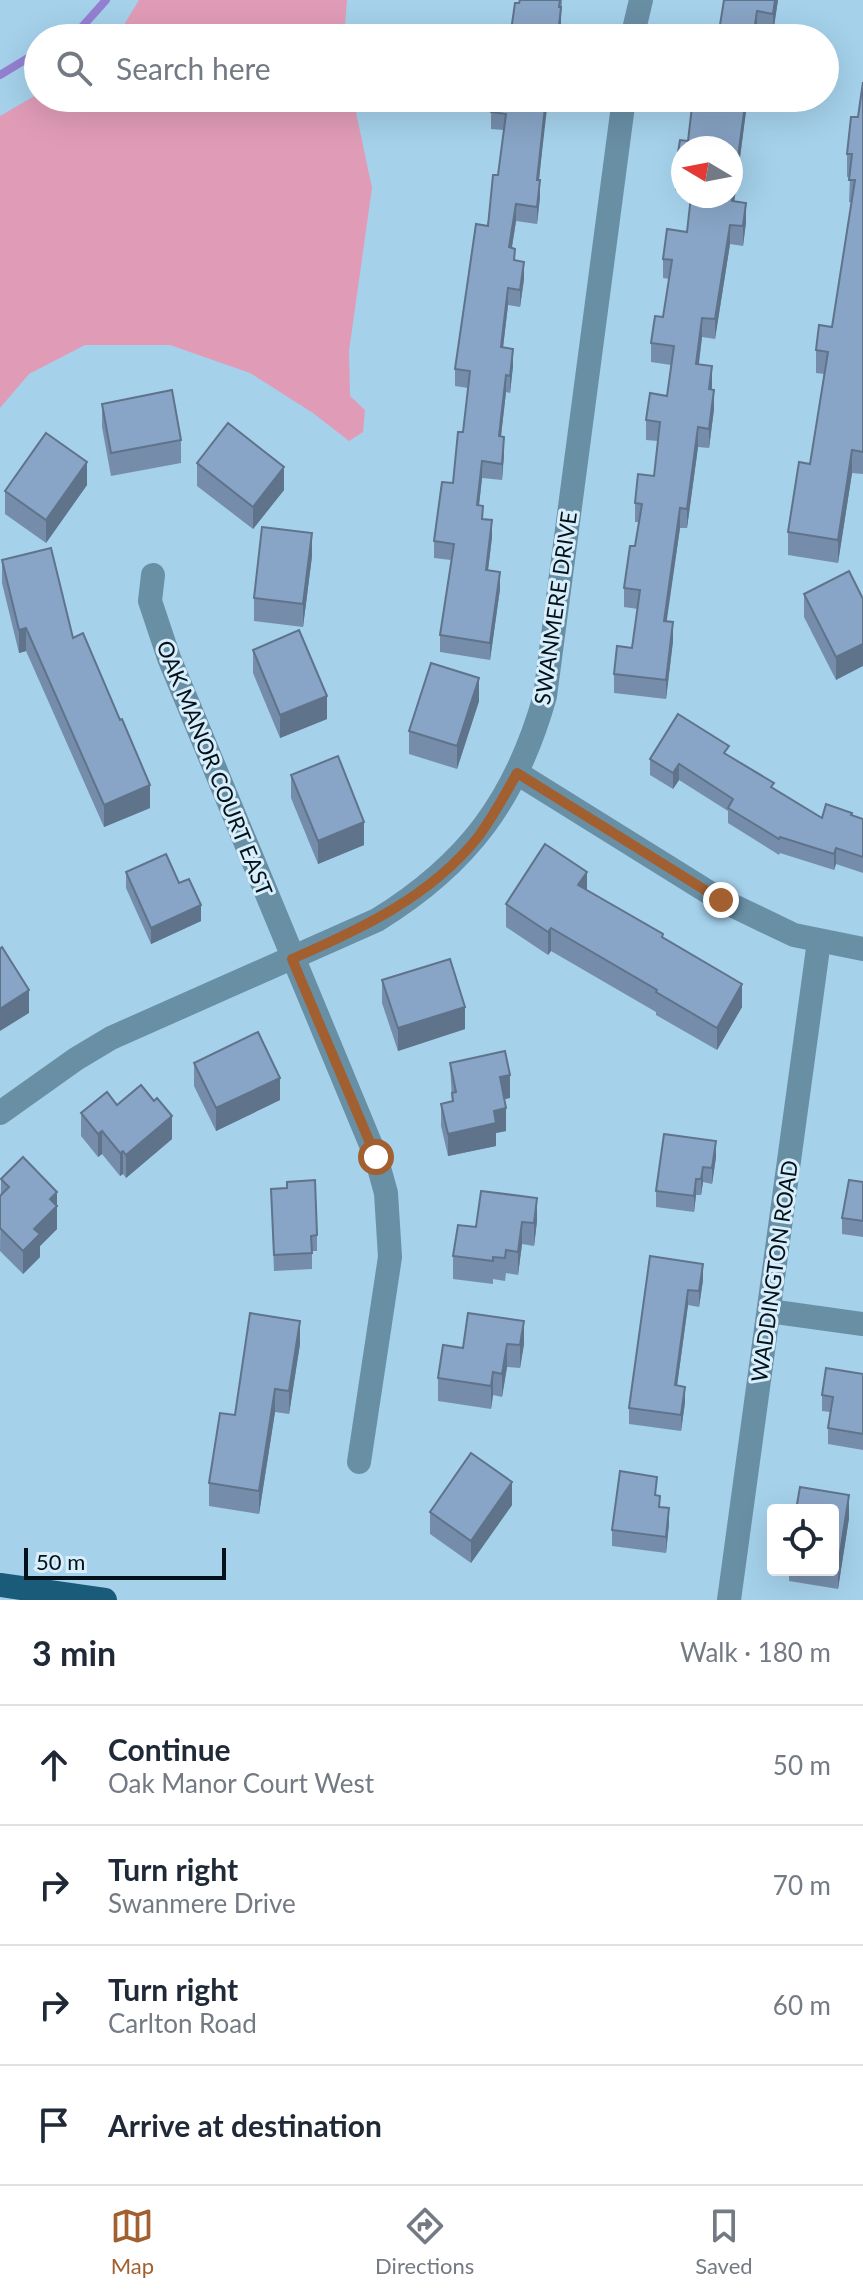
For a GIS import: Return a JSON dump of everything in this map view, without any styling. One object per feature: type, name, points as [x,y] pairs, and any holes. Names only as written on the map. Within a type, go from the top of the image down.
[{"type":"main road","points":[[0,1585],[105,1600]]},
{"type":"street","points":[[635,24],[641,0]]},
{"type":"street","name":"SWANMERE DRIVE","points":[[0,1113],[64,1066],[111,1038],[377,920],[431,883],[477,837],[517,773],[534,736],[545,696],[622,112]]},
{"type":"street","name":"OAK MANOR COURT EAST","points":[[153,575],[150,601],[169,658],[376,1157],[386,1193],[390,1257],[359,1462]]},
{"type":"street","points":[[517,773],[721,900],[794,935],[863,949]]},
{"type":"street","name":"WADDINGTON ROAD","points":[[729,1600],[819,941]]},
{"type":"street","points":[[769,1311],[863,1324]]},
{"type":"shaded area","points":[[139,0],[347,0],[345,24],[124,24]]},
{"type":"shaded area","points":[[24,102],[24,112],[356,112],[372,188],[349,351],[350,396],[365,410],[363,432],[349,441],[313,413],[250,373],[170,345],[85,345],[29,374],[0,408],[0,116]]},
{"type":"building","points":[[520,0],[560,0],[559,24],[512,24],[515,3]]},
{"type":"building","points":[[724,0],[775,0],[773,14],[757,11],[755,24],[720,24]]},
{"type":"building","points":[[863,82],[863,452],[852,450],[838,540],[788,532],[799,462],[810,464],[828,352],[816,350],[819,325],[832,327],[855,180],[849,180],[852,154],[847,154],[851,117],[858,117]]},
{"type":"building","points":[[491,112],[544,112],[537,207],[516,204],[509,247],[515,249],[514,260],[524,262],[520,290],[508,288],[501,347],[513,349],[510,376],[506,375],[499,436],[504,437],[502,464],[482,461],[477,505],[483,506],[482,519],[492,520],[486,570],[500,572],[490,643],[440,635],[454,544],[434,541],[442,482],[453,483],[458,432],[463,432],[470,371],[455,369],[476,224],[488,226],[493,175],[498,175],[506,114]]},
{"type":"building","points":[[691,112],[744,112],[741,136],[689,136]]},
{"type":"building","points":[[743,203],[746,203],[743,226],[730,225],[715,319],[702,318],[696,364],[712,366],[709,389],[714,390],[709,429],[698,427],[687,509],[680,508],[664,621],[673,622],[666,680],[614,674],[617,646],[632,648],[640,590],[624,588],[630,546],[635,546],[642,504],[635,503],[638,474],[654,476],[660,422],[646,420],[650,393],[667,396],[674,346],[651,343],[655,316],[663,317],[672,260],[663,259],[667,229],[687,232],[690,208],[743,208]]},
{"type":"building","points":[[172,390],[181,440],[111,453],[102,404]]},
{"type":"building","points":[[228,423],[284,467],[253,507],[197,463]]},
{"type":"building","points":[[46,433],[87,462],[46,520],[5,491]]},
{"type":"building","points":[[262,527],[312,533],[303,604],[254,598]]},
{"type":"building","points":[[51,548],[73,638],[83,633],[150,785],[104,805],[26,628],[19,630],[2,560]]},
{"type":"building","points":[[849,571],[863,599],[863,644],[836,657],[804,594]]},
{"type":"building","points":[[299,630],[327,696],[280,715],[253,650]]},
{"type":"building","points":[[431,663],[479,678],[457,746],[409,731]]},
{"type":"building","points":[[678,714],[729,746],[724,753],[774,783],[771,787],[822,818],[826,804],[863,819],[863,857],[836,848],[834,854],[779,839],[728,808],[733,799],[679,764],[673,773],[650,759]]},
{"type":"building","points":[[338,756],[364,822],[318,841],[291,775]]},
{"type":"building","points":[[545,844],[587,872],[578,885],[742,984],[717,1028],[551,928],[548,932],[506,904]]},
{"type":"building","points":[[166,854],[179,883],[189,879],[201,905],[151,928],[126,872]]},
{"type":"building","points":[[2,947],[29,990],[0,1009],[0,949]]},
{"type":"building","points":[[450,959],[465,1007],[398,1028],[382,980]]},
{"type":"building","points":[[258,1032],[280,1078],[216,1108],[194,1063]]},
{"type":"building","points":[[505,1051],[510,1075],[500,1077],[506,1108],[494,1111],[496,1123],[448,1134],[441,1104],[453,1101],[452,1093],[456,1092],[450,1063]]},
{"type":"building","points":[[141,1085],[172,1116],[126,1155],[123,1151],[120,1153],[102,1131],[98,1134],[81,1113],[107,1092],[117,1105]]},
{"type":"building","points":[[664,1134],[716,1141],[712,1168],[703,1167],[701,1179],[696,1179],[694,1196],[656,1191]]},
{"type":"building","points":[[23,1157],[57,1192],[50,1199],[57,1206],[34,1229],[40,1234],[23,1251],[0,1228],[0,1196],[9,1187],[1,1179]]},
{"type":"building","points":[[315,1180],[317,1235],[311,1236],[312,1253],[274,1255],[271,1189],[287,1188],[287,1182]]},
{"type":"building","points":[[849,1180],[863,1182],[863,1221],[842,1218]]},
{"type":"building","points":[[481,1191],[537,1198],[534,1223],[522,1222],[518,1252],[506,1250],[505,1258],[493,1257],[493,1261],[453,1256],[458,1225],[476,1227]]},
{"type":"building","points":[[650,1256],[703,1264],[699,1291],[688,1290],[675,1385],[685,1387],[681,1415],[629,1408]]},
{"type":"building","points":[[250,1313],[300,1321],[289,1391],[275,1389],[259,1491],[209,1483],[220,1413],[235,1415]]},
{"type":"building","points":[[468,1313],[524,1321],[520,1345],[507,1344],[502,1374],[493,1372],[491,1386],[438,1378],[443,1345],[463,1348]]},
{"type":"building","points":[[826,1368],[863,1374],[863,1434],[828,1428],[833,1397],[822,1395]]},
{"type":"building","points":[[471,1453],[512,1482],[471,1541],[430,1512]]},
{"type":"building","points":[[620,1471],[657,1477],[655,1495],[660,1496],[659,1507],[669,1508],[666,1537],[612,1530]]},
{"type":"building","points":[[800,1487],[849,1495],[839,1560],[839,1504],[797,1504]]},
{"type":"waterway","points":[[85,24],[106,0]]},
{"type":"waterway","points":[[0,75],[24,60]]},
{"type":"route","points":[[376,1157],[292,959],[377,920],[431,883],[477,837],[517,773],[721,900]]}]
